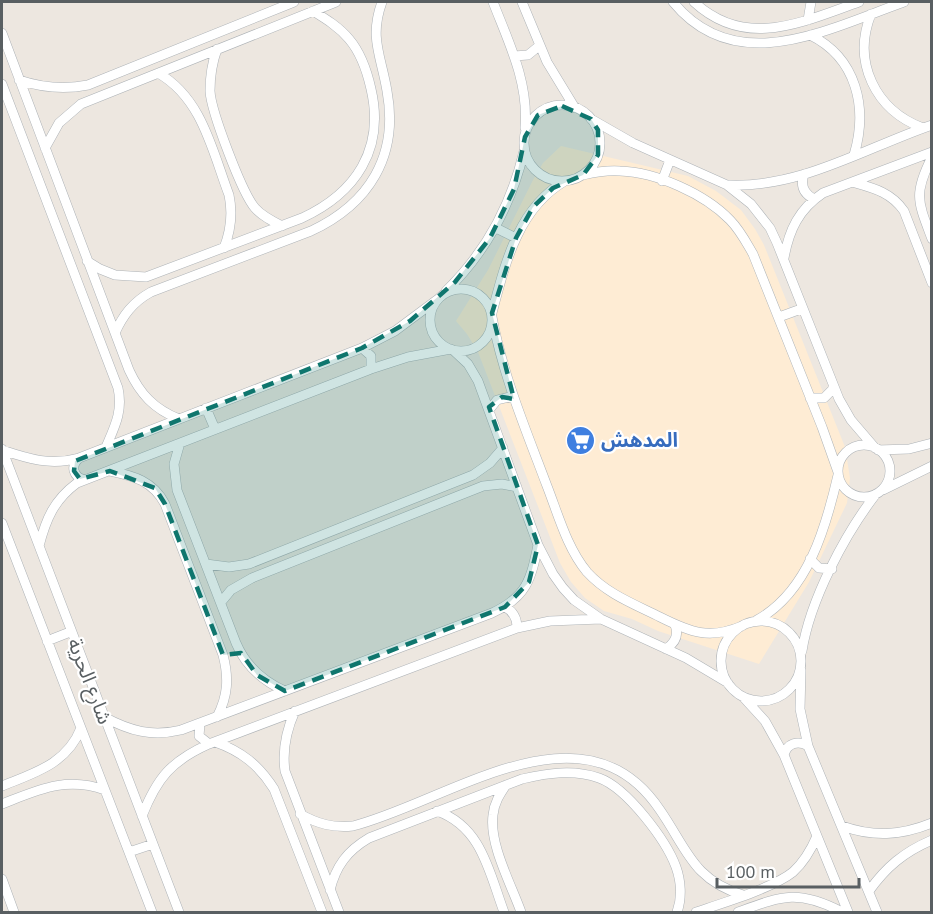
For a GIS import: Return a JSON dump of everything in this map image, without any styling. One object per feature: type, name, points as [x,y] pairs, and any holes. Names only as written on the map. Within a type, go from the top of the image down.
[{"type":"street","points":[[20,80],[54,88],[88,85],[294,2]]},
{"type":"street","points":[[45,148],[59,123],[69,112],[93,99],[336,2]]},
{"type":"street","points":[[115,333],[128,309],[151,292],[311,231],[338,217],[361,197],[373,181],[382,162],[390,126],[387,89],[376,46],[375,31],[382,2]]},
{"type":"street","points":[[493,2],[514,56],[525,95],[525,149],[528,160],[543,176],[565,181]]},
{"type":"street","points":[[522,2],[539,46],[555,78],[575,108],[618,136],[727,185],[762,215],[770,228],[834,388],[851,420],[885,456],[890,471],[884,487],[859,517],[832,569],[807,626],[801,657],[800,709],[808,746],[877,912]]},
{"type":"street","points":[[673,2],[696,24],[712,34],[749,43],[782,42],[810,35],[898,2]]},
{"type":"street","points":[[694,2],[718,20],[750,29],[766,29],[808,20],[858,2]]},
{"type":"street","points":[[808,20],[811,2]]},
{"type":"street","points":[[87,261],[115,275],[146,277],[321,209],[352,183],[371,147],[375,126],[375,110],[369,79],[359,52],[348,38],[338,28],[313,11]]},
{"type":"street","points":[[871,14],[866,27],[864,43],[865,59],[871,79],[881,99],[896,115],[927,126]]},
{"type":"street","points":[[239,24],[245,38]]},
{"type":"street","points":[[766,29],[768,43]]},
{"type":"street","points":[[2,33],[135,385],[160,410],[179,419]]},
{"type":"street","points":[[810,35],[821,40],[836,55],[849,72],[855,85],[860,102],[861,120],[854,155]]},
{"type":"street","points":[[359,52],[366,47],[376,46]]},
{"type":"street","points":[[514,56],[528,55],[539,46]]},
{"type":"street","points":[[217,49],[210,78],[213,108],[243,190],[263,216],[282,226]]},
{"type":"street","points":[[158,73],[186,95],[198,115],[229,195],[232,216],[224,248]]},
{"type":"street","points":[[855,85],[871,79]]},
{"type":"street","points":[[2,84],[114,376],[120,399],[120,410],[106,447]]},
{"type":"street","points":[[88,85],[87,93],[93,99]]},
{"type":"street","points":[[525,137],[529,125],[543,111],[562,106],[575,108]]},
{"type":"street","points":[[198,115],[203,110],[213,108]]},
{"type":"street","points":[[583,175],[598,155],[600,142],[598,130],[591,119]]},
{"type":"street","points":[[727,185],[759,185],[804,174],[927,126]]},
{"type":"street","points":[[525,149],[514,189],[496,228],[474,261],[432,307],[429,317],[434,337],[441,345],[452,350],[473,372],[538,544],[563,588],[587,610],[601,619],[700,666],[728,683],[765,721],[784,755],[848,912]]},
{"type":"street","points":[[783,260],[789,233],[795,220],[814,199],[823,193],[932,152]]},
{"type":"street","points":[[932,157],[921,178],[919,204],[932,238]]},
{"type":"street","points":[[662,181],[670,160]]},
{"type":"street","points":[[39,546],[49,514],[56,502],[66,491],[85,480],[371,369],[408,357],[472,349],[481,344],[488,336],[491,327],[492,315],[516,238],[533,207],[542,197],[565,181],[602,171],[641,174],[662,181],[699,196],[731,221],[753,254],[845,489],[852,494],[868,497],[932,466]]},
{"type":"street","points":[[804,174],[802,186],[814,199]]},
{"type":"street","points":[[852,182],[893,197],[904,211],[932,283]]},
{"type":"street","points":[[229,195],[237,196],[243,190]]},
{"type":"street","points":[[904,211],[911,202],[919,204]]},
{"type":"street","points":[[496,228],[516,238]]},
{"type":"street","points":[[146,277],[146,285],[151,292]]},
{"type":"street","points":[[2,450],[43,462],[79,458],[362,348],[395,331],[442,295],[465,289],[474,291],[482,297],[492,315],[514,399],[564,531],[585,570],[607,590],[675,625],[705,634],[718,634],[754,622],[769,614],[790,594],[810,559],[830,508],[842,457],[853,448],[860,446],[877,449],[909,449],[932,443]]},
{"type":"street","points":[[779,317],[801,309]]},
{"type":"street","points":[[362,348],[371,356],[371,369]]},
{"type":"street","points":[[114,376],[122,375],[129,370]]},
{"type":"street","points":[[810,398],[824,398],[834,388]]},
{"type":"street","points":[[489,410],[502,397],[514,399]]},
{"type":"street","points":[[206,408],[215,429]]},
{"type":"street","points":[[180,443],[174,464],[177,490],[238,649],[258,675],[285,691]]},
{"type":"street","points":[[206,564],[229,567],[259,560],[473,475],[490,463],[503,448]]},
{"type":"street","name":"شارع الحرية","points":[[2,450],[179,912]]},
{"type":"street","points":[[79,458],[73,466],[74,471],[80,479],[85,480]]},
{"type":"street","points":[[110,471],[137,477],[161,496],[223,655],[228,680],[217,717]]},
{"type":"street","points":[[220,602],[231,590],[252,578],[483,486],[502,484],[517,487]]},
{"type":"street","points":[[161,496],[170,489],[177,490]]},
{"type":"street","name":"شارع الحرية","points":[[2,523],[152,912]]},
{"type":"street","points":[[2,536],[10,544]]},
{"type":"street","points":[[104,717],[129,729],[151,734],[166,734],[200,724],[505,607],[523,592],[529,582],[538,544]]},
{"type":"street","points":[[810,559],[819,568],[832,569]]},
{"type":"street","points":[[505,607],[513,613],[517,628]]},
{"type":"street","points":[[142,816],[161,777],[174,763],[191,752],[517,628],[559,620],[601,619]]},
{"type":"street","points":[[754,622],[767,621],[785,629],[798,644],[801,657]]},
{"type":"street","points":[[666,649],[675,641],[677,630],[675,625]]},
{"type":"street","points":[[728,683],[723,672],[721,658],[728,640],[742,626]]},
{"type":"street","points":[[47,641],[70,632]]},
{"type":"street","points":[[223,655],[232,655],[238,649]]},
{"type":"street","points":[[737,693],[756,700],[775,698],[787,692],[801,670]]},
{"type":"street","points":[[296,711],[288,728],[284,747],[289,783],[339,912]]},
{"type":"street","points":[[200,724],[199,736],[212,743],[227,746],[250,759],[274,789],[322,912]]},
{"type":"street","points":[[2,786],[53,764],[62,757],[77,738],[81,728]]},
{"type":"street","points":[[784,755],[793,743],[804,743],[808,746]]},
{"type":"street","points":[[300,814],[320,824],[353,826],[364,824],[537,760],[573,758],[606,764],[634,781],[659,808],[699,871],[714,883],[743,895]]},
{"type":"street","points":[[572,772],[573,758]]},
{"type":"street","points":[[330,891],[339,865],[347,854],[369,838],[506,785],[539,775],[572,772],[601,778],[625,794],[648,820],[676,867],[680,894],[677,912]]},
{"type":"street","points":[[22,778],[28,785],[27,794]]},
{"type":"street","points":[[274,789],[280,782],[289,783]]},
{"type":"street","points":[[2,804],[61,783],[92,786],[105,790]]},
{"type":"street","points":[[506,785],[493,812],[492,828],[495,843],[521,912]]},
{"type":"street","points":[[437,811],[458,821],[467,829],[480,848],[504,912]]},
{"type":"street","points":[[364,824],[363,830],[369,838]]},
{"type":"street","points":[[842,826],[874,835],[891,835],[928,825]]},
{"type":"street","points":[[868,891],[894,861],[910,850],[931,841],[925,834],[928,825]]},
{"type":"street","points":[[696,912],[781,880],[798,867],[811,850],[817,836]]},
{"type":"street","points":[[480,848],[485,843],[495,843]]},
{"type":"street","points":[[129,852],[153,844]]},
{"type":"street","points":[[676,867],[691,861]]},
{"type":"street","points":[[2,879],[12,911]]},
{"type":"street","points":[[767,886],[773,891],[773,899]]},
{"type":"street","points":[[738,912],[773,899],[801,897],[815,900],[842,912]]},
{"type":"highlighted area","points":[[562,106],[591,119],[598,130],[598,155],[583,175],[553,188],[533,207],[516,238],[492,313],[514,399],[502,397],[489,407],[538,545],[529,582],[505,607],[285,691],[257,675],[241,653],[223,655],[165,504],[155,488],[110,471],[80,479],[74,471],[75,461],[362,348],[410,321],[455,282],[490,238],[514,189],[525,137],[538,115]]},
{"type":"shaded area","points":[[561,146],[688,176],[716,191],[741,210],[764,245],[845,447],[850,478],[847,503],[809,582],[759,664],[604,611],[585,598],[571,582],[560,563],[478,352],[456,321],[488,270],[543,163]]},
{"type":"place","name":"المدهش","points":[[580,440]]}]
